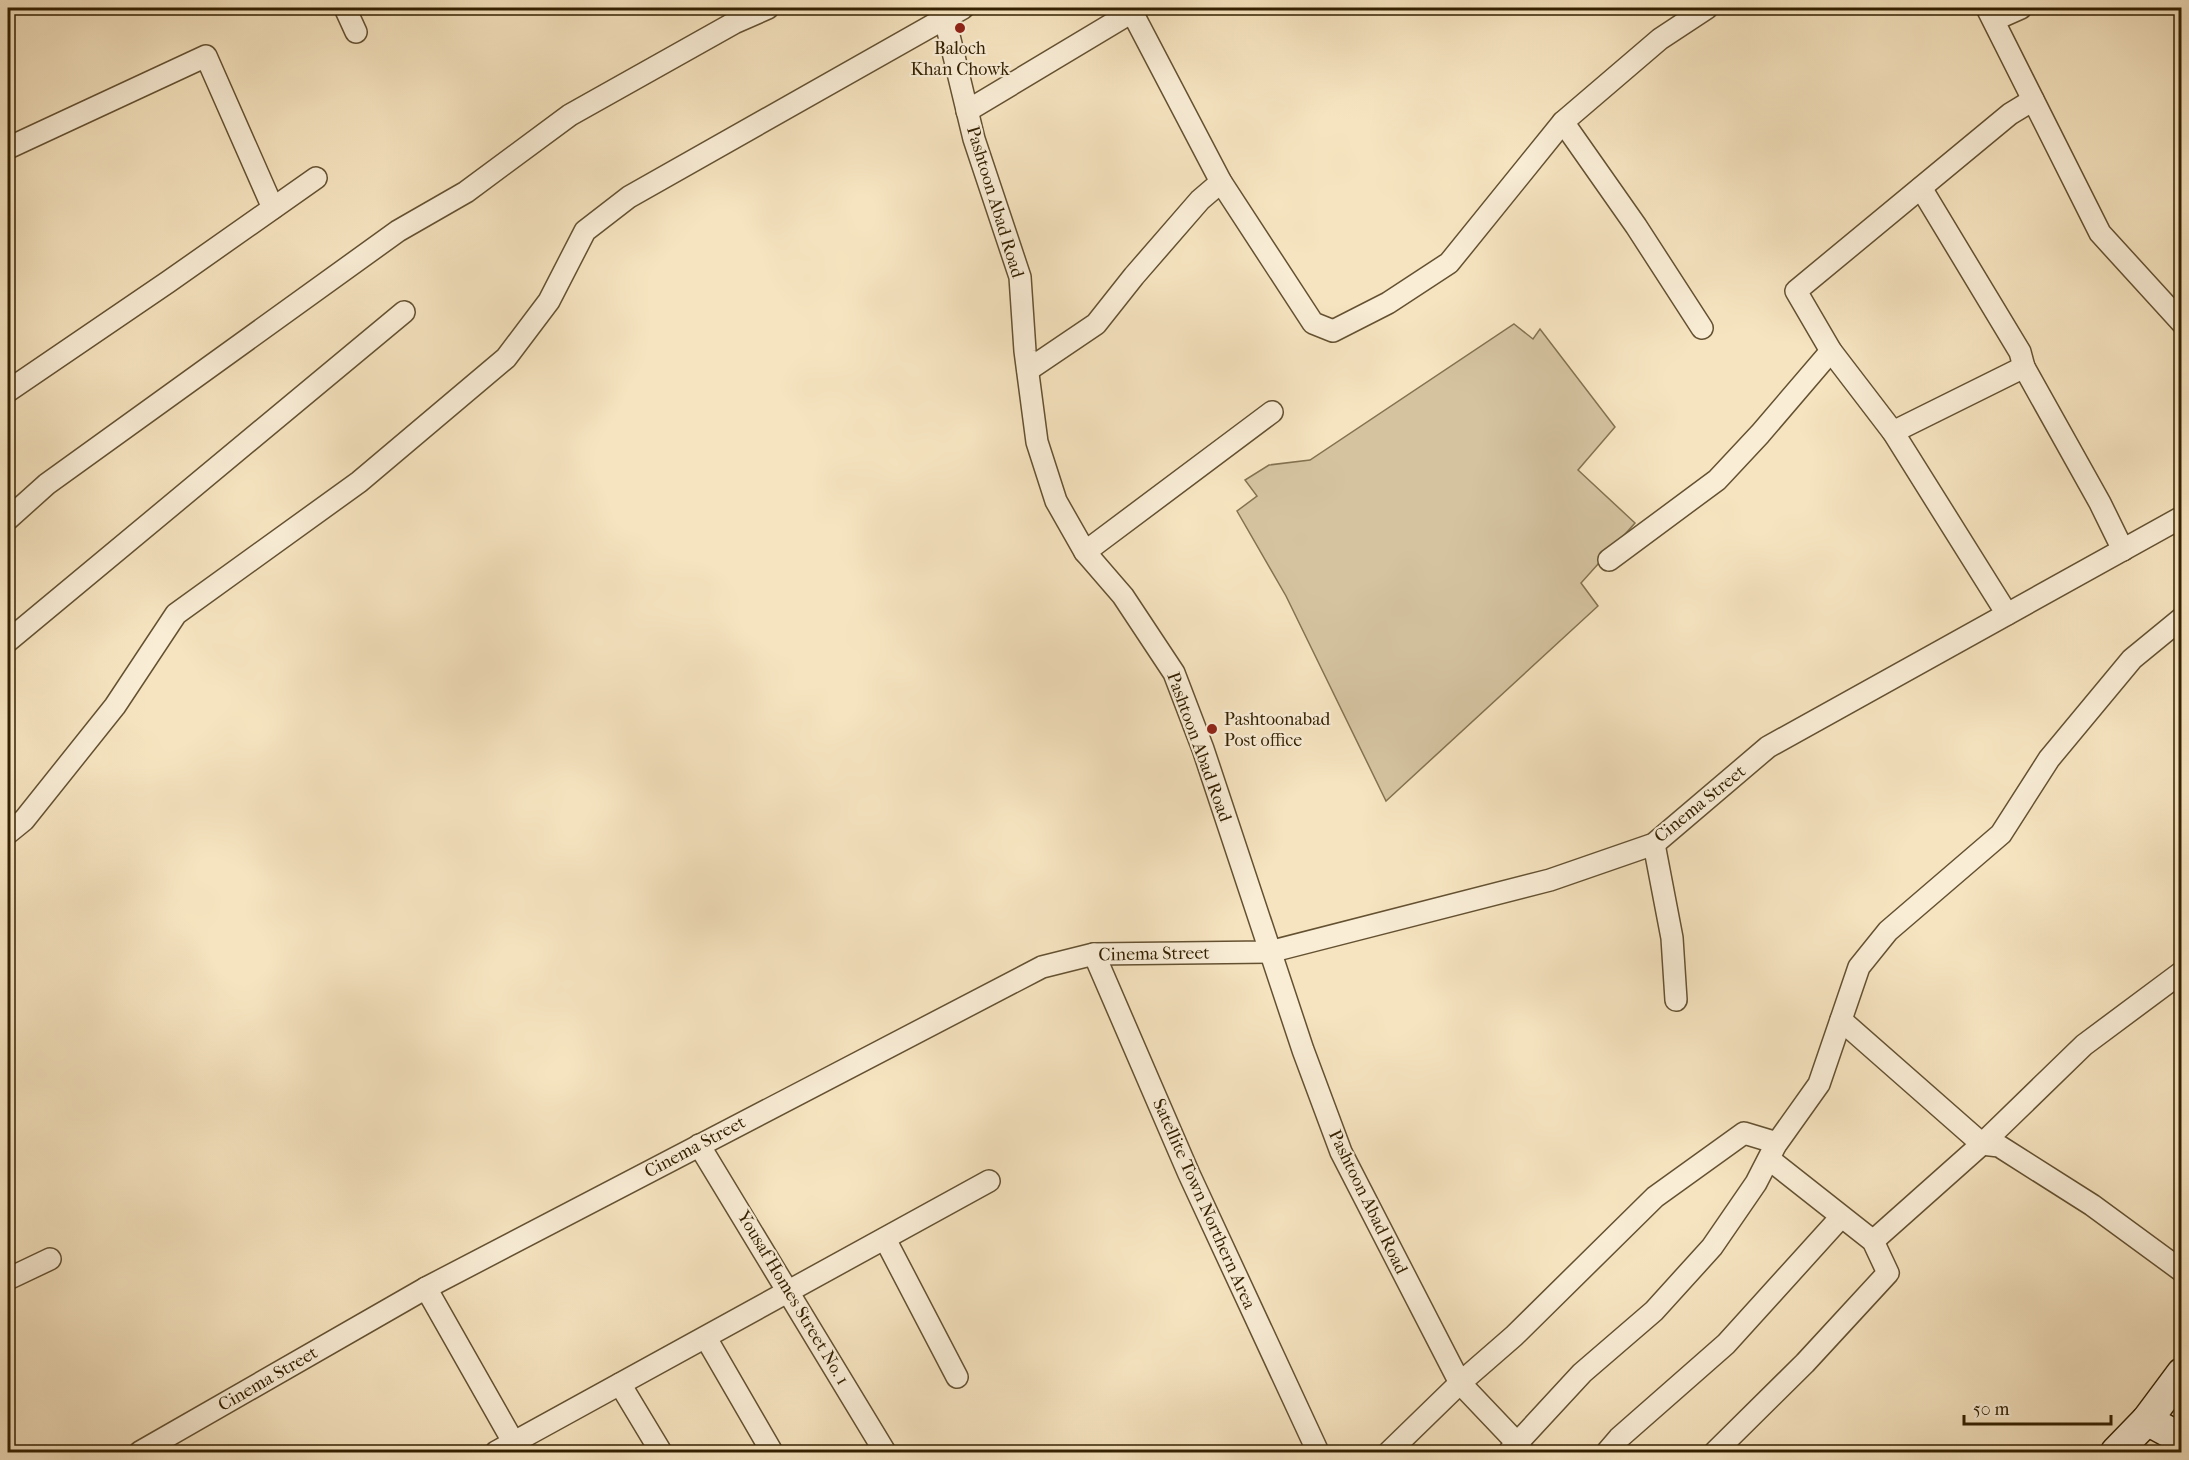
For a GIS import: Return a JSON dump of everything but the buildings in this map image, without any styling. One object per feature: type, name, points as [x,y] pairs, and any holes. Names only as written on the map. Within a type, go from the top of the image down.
[{"type":"street","points":[[345,8],[356,32]]},
{"type":"street","points":[[8,519],[47,484],[379,244],[466,192],[570,115],[734,23],[768,8]]},
{"type":"street","points":[[967,111],[1132,12],[1221,182],[1313,323],[1332,331],[1388,303],[1449,263],[1563,122],[1660,39],[1707,8]]},
{"type":"street","points":[[2021,8],[1990,14],[2100,233],[2181,323]]},
{"type":"street","points":[[8,832],[24,820],[115,706],[176,614],[359,482],[506,358],[549,301],[585,231],[629,197],[949,11]]},
{"type":"street","name":"Pashtoon Abad Road","points":[[949,11],[974,139],[1020,277],[1037,442],[1056,501],[1085,552],[1123,596],[1174,673],[1203,749],[1269,952],[1341,1152],[1460,1383],[1516,1450]]},
{"type":"street","points":[[8,148],[206,56],[273,208]]},
{"type":"street","points":[[2007,614],[1893,432],[1831,351],[1796,291],[2010,114],[2033,100]]},
{"type":"street","points":[[1563,122],[1636,226],[1702,328]]},
{"type":"street","points":[[8,391],[316,178]]},
{"type":"street","points":[[1028,370],[1096,324],[1200,200],[1221,182]]},
{"type":"street","points":[[1921,188],[2020,352],[2024,367],[2100,503],[2123,550]]},
{"type":"street","points":[[8,641],[404,312]]},
{"type":"street","points":[[1609,560],[1717,480],[1831,351]]},
{"type":"street","points":[[1893,432],[2024,367]]},
{"type":"street","points":[[1085,552],[1272,412]]},
{"type":"street","name":"Cinema Street","points":[[140,1452],[426,1288],[1042,967],[1094,954],[1269,952],[1550,880],[1654,843],[1768,747],[2181,517]]},
{"type":"street","points":[[1516,1450],[1582,1373],[1654,1311],[1712,1247],[1819,1084],[1859,967],[1888,931],[2001,834],[2049,759],[2124,668],[2181,618]]},
{"type":"street","points":[[1654,843],[1672,938],[1676,1000]]},
{"type":"street","name":"Satellite Town Northern Area","points":[[1094,954],[1189,1174],[1318,1452]]},
{"type":"street","points":[[1873,1241],[1982,1144],[2084,1045],[2181,972]]},
{"type":"street","points":[[1841,1020],[1982,1144],[1999,1146],[2092,1205],[2181,1271]]},
{"type":"street","points":[[1389,1452],[1460,1383],[1514,1336],[1655,1197],[1744,1133],[1773,1151],[1841,1217],[1873,1241],[1888,1273],[1805,1363],[1715,1452]]},
{"type":"street","name":"Yousaf Homes Street No. 1","points":[[699,1145],[885,1452]]},
{"type":"street","points":[[426,1288],[509,1449],[620,1384],[989,1181]]},
{"type":"street","points":[[1607,1452],[1619,1438],[1726,1344],[1841,1217]]},
{"type":"street","points":[[885,1239],[957,1377]]},
{"type":"street","points":[[8,1279],[50,1259]]},
{"type":"street","points":[[706,1338],[772,1452]]},
{"type":"street","points":[[2116,1452],[2147,1420],[2181,1373]]},
{"type":"street","points":[[620,1384],[661,1452]]},
{"type":"street","points":[[2147,1420],[2181,1439]]},
{"type":"shaded area","points":[[1514,324],[1533,339],[1540,329],[1615,427],[1578,470],[1635,523],[1581,583],[1598,606],[1386,801],[1286,596],[1237,511],[1257,496],[1245,480],[1269,465],[1310,460]]},
{"type":"place","name":"Baloch Khan Chowk","points":[[960,28]]},
{"type":"place","name":"Pashtoonabad Post office","points":[[1212,729]]}]
